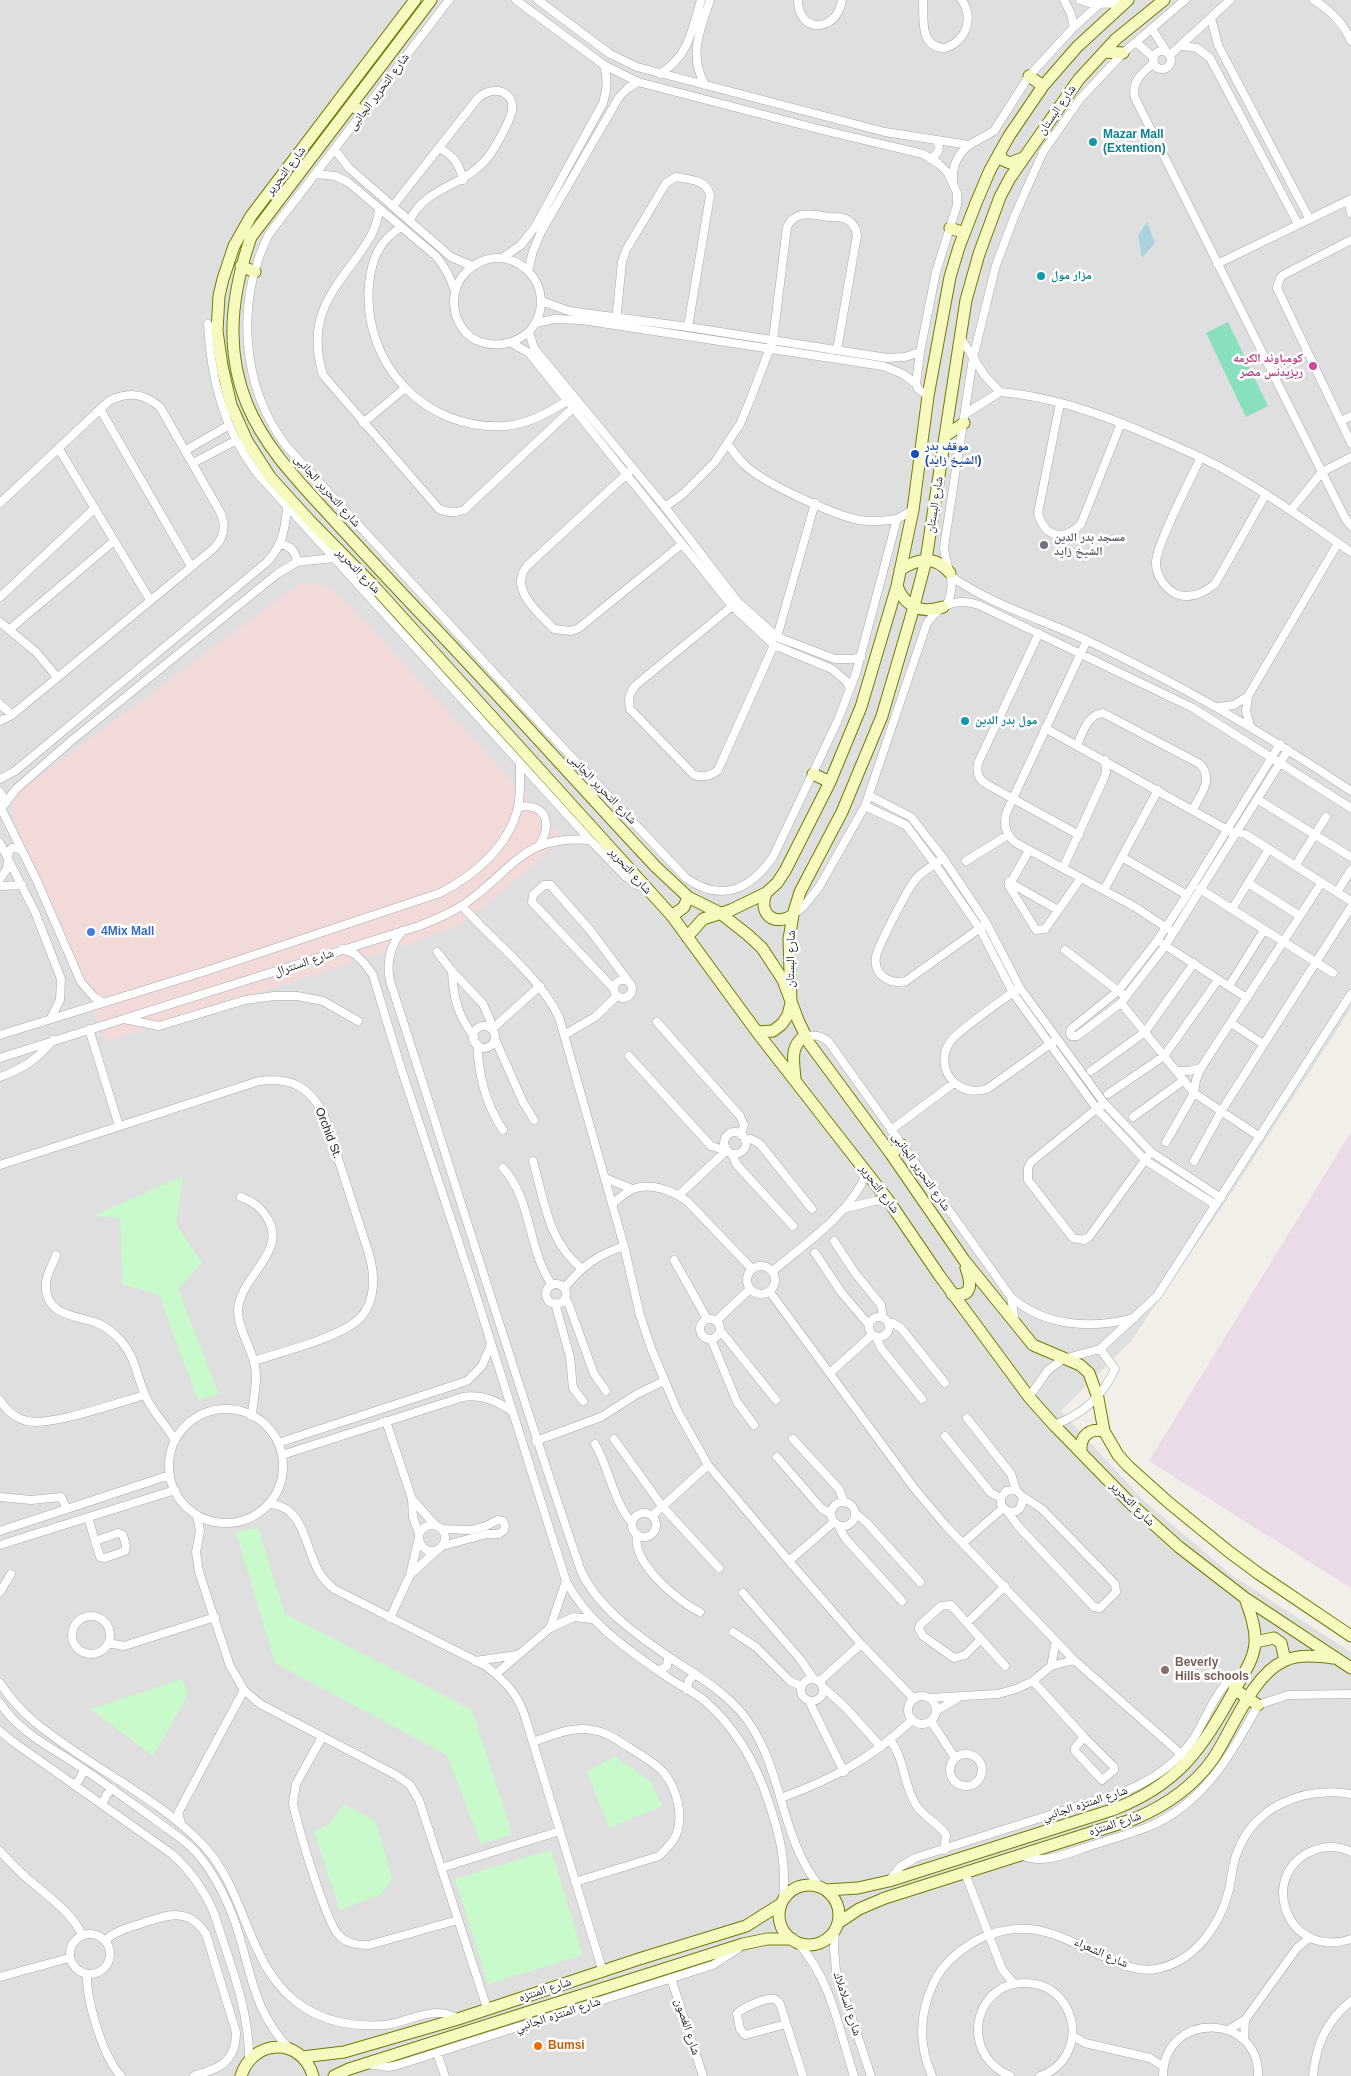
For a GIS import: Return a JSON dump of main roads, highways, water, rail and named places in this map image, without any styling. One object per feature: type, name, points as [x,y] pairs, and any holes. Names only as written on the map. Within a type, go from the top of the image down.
[{"type":"water","points":[[1147,222],[1155,243],[1142,258],[1138,235]]},
{"type":"place","name":"Mazar Mall (Extention)","points":[[1093,142]]},
{"type":"place","name":"مزار مول","points":[[1041,276]]},
{"type":"place","name":"كومباوند الكرمه ريزيدنس مصر","points":[[1313,366]]},
{"type":"place","name":"موقف بدر (الشيخ زايد)","points":[[915,454]]},
{"type":"place","name":"مسجد بدر الدين الشيخ زايد","points":[[1044,545]]},
{"type":"place","name":"مول بدر الدين","points":[[965,721]]},
{"type":"place","name":"4Mix Mall","points":[[91,932]]},
{"type":"place","name":"Beverly Hills schools","points":[[1165,1670]]},
{"type":"place","name":"Bumsi","points":[[538,2046]]}]
